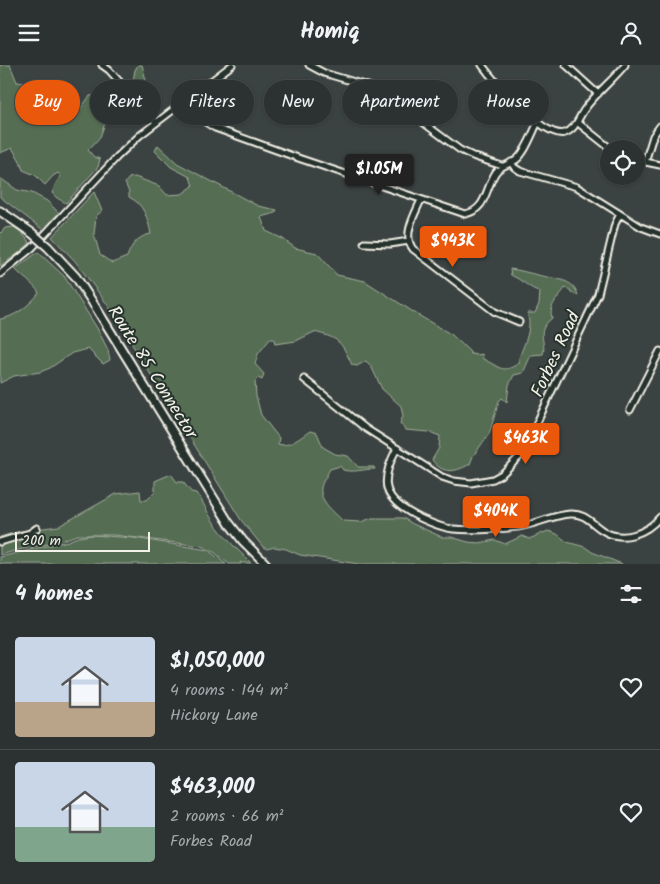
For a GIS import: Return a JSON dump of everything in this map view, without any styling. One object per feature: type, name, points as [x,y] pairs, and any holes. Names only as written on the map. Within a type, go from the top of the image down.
[{"type":"main road","name":"Route 85 Connector","points":[[0,211],[32,233],[76,277],[229,523],[266,564]]},
{"type":"street","points":[[102,65],[118,80]]},
{"type":"street","points":[[212,80],[232,65]]},
{"type":"street","points":[[309,65],[318,71],[378,89],[460,150],[502,166]]},
{"type":"street","points":[[482,65],[494,80]]},
{"type":"street","points":[[566,65],[598,94]]},
{"type":"street","points":[[541,125],[549,131],[560,134],[570,131],[583,111],[625,65]]},
{"type":"street","points":[[577,122],[600,140]]},
{"type":"street","points":[[0,273],[32,248],[124,149],[152,125]]},
{"type":"street","points":[[210,125],[458,213],[471,213],[482,204],[493,177],[502,166],[520,155],[537,125]]},
{"type":"street","points":[[660,126],[653,136],[645,162],[660,165]]},
{"type":"street","points":[[511,162],[520,171],[581,189],[640,227],[660,234]]},
{"type":"street","points":[[421,200],[410,229],[410,245],[495,313],[519,322]]},
{"type":"street","name":"Forbes Road","points":[[304,379],[365,428],[442,477],[463,483],[493,479],[517,461],[538,422],[598,294],[615,224],[620,214]]},
{"type":"street","points":[[364,243],[390,244],[409,241]]},
{"type":"street","points":[[630,410],[660,351]]},
{"type":"street","points":[[397,448],[388,466],[386,475],[390,495],[408,511],[442,527],[454,529],[519,527],[568,514],[577,514],[586,517],[603,531],[614,535],[626,536],[636,535],[648,529],[660,517]]},
{"type":"street","points":[[0,542],[30,533],[37,528]]},
{"type":"green space","points":[[0,65],[10,65],[16,80],[15,125],[80,125],[80,109],[90,96],[90,125],[104,125],[100,137],[88,150],[94,157],[100,159],[98,167],[66,203],[52,193],[61,176],[58,173],[45,185],[35,175],[23,170],[12,148],[0,153]]},
{"type":"green space","points":[[138,65],[142,65],[146,80],[133,80]]},
{"type":"green space","points":[[158,145],[177,163],[258,206],[277,210],[275,213],[261,217],[266,231],[283,239],[295,248],[317,253],[337,275],[365,281],[452,335],[471,354],[482,354],[483,359],[501,368],[513,367],[519,363],[529,324],[527,313],[535,313],[539,304],[540,292],[511,275],[510,269],[562,280],[572,286],[578,296],[565,288],[553,305],[552,318],[542,332],[543,354],[531,355],[523,373],[514,375],[509,385],[507,402],[502,398],[499,401],[489,434],[473,456],[470,464],[460,469],[450,471],[436,465],[432,460],[439,448],[440,436],[429,432],[405,430],[400,423],[403,416],[401,406],[382,389],[371,366],[366,361],[357,366],[352,365],[342,346],[329,336],[314,332],[296,341],[275,344],[274,339],[270,339],[258,354],[255,364],[264,374],[262,380],[258,378],[255,381],[256,396],[261,415],[279,438],[278,444],[291,443],[310,431],[317,433],[323,447],[335,454],[348,456],[358,467],[374,467],[375,469],[355,471],[343,470],[340,466],[330,469],[322,483],[322,498],[343,521],[361,522],[372,518],[403,518],[442,537],[479,543],[495,540],[505,544],[522,536],[529,539],[548,531],[557,534],[567,542],[585,547],[592,552],[622,564],[359,564],[300,555],[286,549],[274,547],[267,549],[263,547],[241,520],[107,304],[75,261],[52,237],[94,192],[102,211],[96,216],[94,234],[100,255],[112,263],[127,257],[136,242],[142,237],[151,234],[142,208],[129,197],[125,183],[129,178],[135,177],[159,186],[167,195],[182,194],[193,186],[190,177],[171,167],[155,151]]},
{"type":"green space","points":[[0,178],[17,190],[32,193],[47,201],[59,213],[42,229],[0,197]]},
{"type":"green space","points":[[14,227],[30,243],[0,266],[0,232],[5,228]]},
{"type":"green space","points":[[38,252],[64,276],[97,328],[108,350],[110,360],[103,364],[88,349],[72,353],[50,368],[40,372],[14,376],[0,383],[0,319],[22,310],[39,293],[15,269]]},
{"type":"green space","points":[[171,474],[177,482],[183,482],[191,492],[196,493],[217,527],[251,563],[229,564],[214,552],[201,546],[114,535],[77,535],[54,543],[0,555],[0,537],[20,531],[59,526],[116,494],[140,491],[141,500],[147,500],[155,492],[155,481]]},
{"type":"green space","points":[[92,535],[134,538],[208,550],[226,564],[0,564],[0,557]]}]
